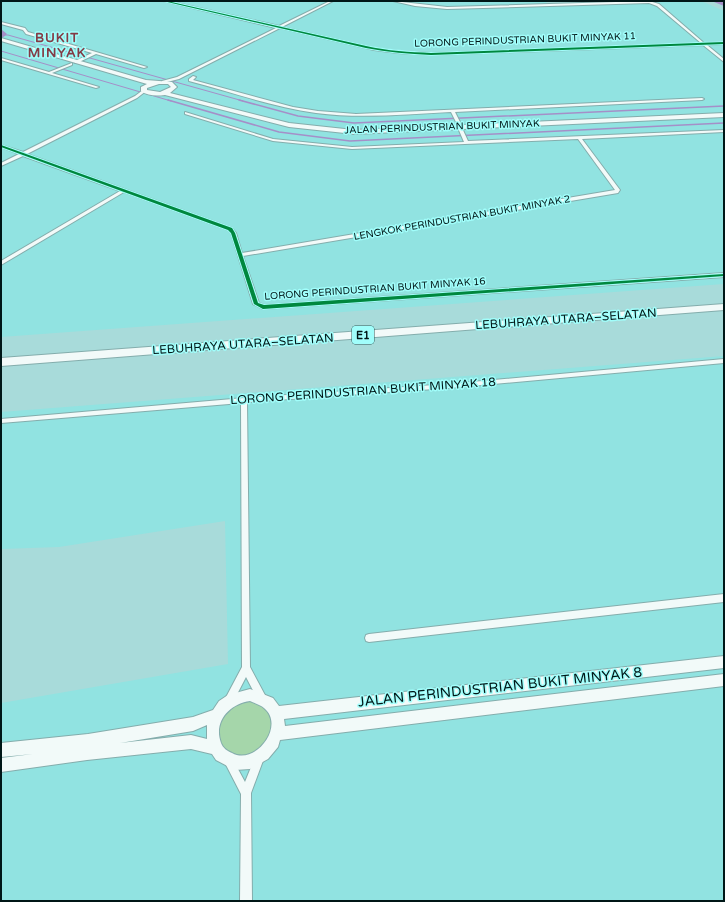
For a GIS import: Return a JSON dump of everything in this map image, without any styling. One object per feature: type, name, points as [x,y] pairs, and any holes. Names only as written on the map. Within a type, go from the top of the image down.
[{"type":"highway","name":"LEBUHRAYA UTARA–SELATAN","points":[[1,356],[724,302]]},
{"type":"highway","name":"LEBUHRAYA UTARA–SELATAN","points":[[1,362],[724,308]]},
{"type":"main road","points":[[3,41],[141,84],[146,92]]},
{"type":"main road","points":[[73,63],[146,82],[154,82]]},
{"type":"main road","name":"JALAN PERINDUSTRIAN BUKIT MINYAK","points":[[154,82],[171,82],[292,123],[353,130],[460,126]]},
{"type":"main road","points":[[146,92],[154,82]]},
{"type":"main road","points":[[146,92],[165,93],[171,82]]},
{"type":"main road","name":"JALAN PERINDUSTRIAN BUKIT MINYAK","points":[[165,93],[289,125],[354,132],[724,113]]},
{"type":"main road","name":"JALAN PERINDUSTRIAN BUKIT MINYAK 8","points":[[276,713],[724,662]]},
{"type":"main road","name":"JALAN PERINDUSTRIAN BUKIT MINYAK 8","points":[[278,734],[724,680]]},
{"type":"main road","points":[[250,695],[261,697],[267,701],[276,713],[279,726],[278,734],[270,748],[259,758],[249,762],[238,762],[228,759],[216,748],[213,740],[212,731],[217,715],[229,702],[239,697],[250,695]]},
{"type":"main road","points":[[1,750],[88,741],[193,724],[217,715]]},
{"type":"main road","points":[[1,765],[87,753],[191,742],[216,748]]},
{"type":"street","name":"LORONG PERINDUSTRIAN BUKIT MINYAK 11","points":[[164,1],[387,52],[431,54],[724,42]]},
{"type":"street","points":[[171,82],[332,1]]},
{"type":"street","points":[[394,1],[436,7],[649,2],[658,5],[724,61]]},
{"type":"street","points":[[466,1],[470,7]]},
{"type":"street","points":[[543,1],[546,5]]},
{"type":"street","points":[[1,23],[26,32],[145,67]]},
{"type":"street","points":[[49,73],[96,53]]},
{"type":"street","points":[[1,58],[97,87]]},
{"type":"street","name":"JALAN PERINDUSTRIAN BUKIT MINYAK","points":[[194,77],[190,80],[287,106],[318,112],[356,115],[454,113],[702,100]]},
{"type":"street","points":[[1,165],[146,92]]},
{"type":"street","name":"JALAN PERINDUSTRIAN BUKIT MINYAK","points":[[186,113],[273,140],[352,148],[724,131]]},
{"type":"street","points":[[454,113],[467,142]]},
{"type":"street","name":"LENGKOK PERINDUSTRIAN BUKIT MINYAK 2","points":[[241,255],[616,192],[618,190],[579,138]]},
{"type":"street","name":"LORONG PERINDUSTRIAN BUKIT MINYAK 16","points":[[1,146],[230,229],[233,233],[241,255],[256,304],[260,307],[267,308],[724,275]]},
{"type":"street","points":[[1,263],[123,191]]},
{"type":"street","name":"LORONG PERINDUSTRIAN BUKIT MINYAK 18","points":[[1,420],[244,400],[449,386],[724,361]]},
{"type":"street","points":[[244,400],[246,668],[261,697]]},
{"type":"street","points":[[369,638],[724,598]]},
{"type":"street","points":[[229,702],[246,668]]},
{"type":"street","points":[[246,901],[246,793],[259,758]]},
{"type":"street","points":[[228,759],[246,793]]},
{"type":"shaded area","points":[[1,1],[545,1],[548,4],[621,1],[699,1],[706,3],[724,11],[724,284],[1,337]]},
{"type":"shaded area","points":[[724,356],[724,901],[1,901],[1,703],[228,664],[225,521],[59,547],[1,549],[1,412]]},
{"type":"green space","points":[[245,699],[262,702],[275,725],[262,753],[232,757],[218,743],[218,725],[222,716],[226,712]]},
{"type":"waterway","points":[[716,1],[724,4]]},
{"type":"waterway","points":[[1,31],[4,34],[1,37]]},
{"type":"waterway","points":[[3,35],[8,35],[243,101]]},
{"type":"waterway","points":[[1,51],[171,101]]},
{"type":"waterway","points":[[168,100],[279,132],[350,141],[724,123]]},
{"type":"waterway","points":[[239,100],[298,116],[354,123],[724,106]]},
{"type":"cycle path","points":[[164,1],[366,47],[407,53],[431,54],[724,43]]},
{"type":"cycle path","points":[[1,146],[230,229],[233,233],[256,304],[263,307],[724,275]]},
{"type":"district","name":"BUKIT MINYAK","points":[[57,46]]}]
